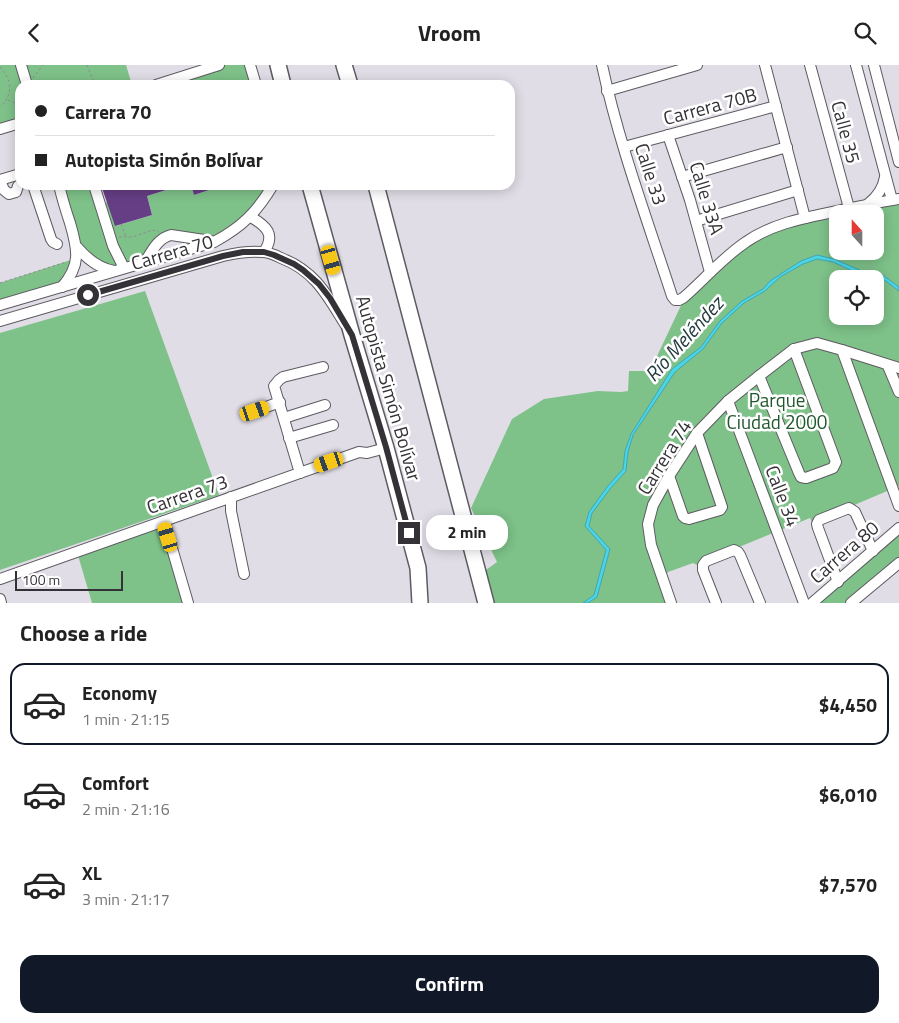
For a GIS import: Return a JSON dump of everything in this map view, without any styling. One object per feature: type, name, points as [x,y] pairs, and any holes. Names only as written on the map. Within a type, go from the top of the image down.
[{"type":"highway","points":[[278,65],[282,80]]},
{"type":"highway","points":[[344,65],[348,80]]},
{"type":"highway","name":"Autopista Simón Bolívar","points":[[311,190],[386,447],[418,568],[422,603]]},
{"type":"highway","name":"Autopista Simón Bolívar","points":[[377,190],[436,407],[486,603]]},
{"type":"highway","points":[[478,603],[479,575]]},
{"type":"street","points":[[21,65],[28,80]]},
{"type":"street","points":[[250,65],[254,80]]},
{"type":"street","name":"Calle 33","points":[[602,65],[607,91],[624,147],[673,298],[679,300],[685,297],[710,272]]},
{"type":"street","points":[[607,91],[697,65]]},
{"type":"street","points":[[765,65],[805,217]]},
{"type":"street","name":"Calle 35","points":[[810,65],[848,205]]},
{"type":"street","points":[[856,65],[885,173],[896,199],[862,205]]},
{"type":"street","points":[[874,65],[899,162]]},
{"type":"street","points":[[171,80],[214,66]]},
{"type":"street","name":"Carrera 70B","points":[[624,147],[776,106]]},
{"type":"street","points":[[0,129],[15,124]]},
{"type":"street","name":"Calle 33A","points":[[668,135],[696,221],[710,272]]},
{"type":"street","points":[[682,177],[787,147]]},
{"type":"street","points":[[867,204],[880,191],[885,173]]},
{"type":"street","points":[[15,176],[0,180],[4,190],[9,194],[16,192],[17,190]]},
{"type":"street","points":[[35,190],[53,242],[76,242]]},
{"type":"street","points":[[60,190],[76,242],[77,258],[71,273],[62,287]]},
{"type":"street","points":[[76,242],[90,260],[106,269],[119,270],[96,190]]},
{"type":"street","name":"Carrera 70","points":[[0,305],[214,241],[228,235],[251,217],[270,190]]},
{"type":"street","points":[[696,221],[798,190]]},
{"type":"street","points":[[710,272],[739,247],[754,237],[777,226],[829,212]]},
{"type":"street","points":[[251,217],[263,224],[269,234],[268,247],[264,252]]},
{"type":"street","points":[[145,262],[165,236],[171,235],[214,241]]},
{"type":"street","name":"Carrera 70","points":[[0,321],[223,256],[243,252],[264,252],[294,264],[312,277],[330,298],[352,335]]},
{"type":"street","name":"Carrera 74","points":[[671,603],[651,545],[648,524],[654,505],[669,476],[697,433],[728,401],[794,349],[817,343],[842,349],[894,367]]},
{"type":"street","points":[[759,375],[801,477],[806,478],[833,468],[836,462],[794,349]]},
{"type":"street","points":[[842,349],[899,506]]},
{"type":"street","points":[[300,473],[274,386],[283,377],[323,367]]},
{"type":"street","points":[[894,367],[899,392]]},
{"type":"street","name":"Calle 34","points":[[728,401],[804,603]]},
{"type":"street","points":[[255,411],[280,402]]},
{"type":"street","points":[[284,418],[325,405]]},
{"type":"street","points":[[289,438],[332,425]]},
{"type":"street","points":[[669,476],[683,516],[686,519],[720,510],[722,507],[697,433]]},
{"type":"street","name":"Carrera 73","points":[[0,579],[359,452],[366,453],[386,447]]},
{"type":"street","points":[[230,497],[231,511],[244,573]]},
{"type":"street","points":[[838,582],[817,524],[819,520],[849,508],[852,509],[872,551]]},
{"type":"street","points":[[164,521],[188,603]]},
{"type":"street","name":"Carrera 80","points":[[812,603],[899,528]]},
{"type":"street","points":[[716,603],[703,565],[706,561],[734,550],[740,555],[760,603]]},
{"type":"street","points":[[851,603],[899,563]]},
{"type":"path","points":[[32,80],[43,65]]},
{"type":"path","points":[[87,65],[93,80]]},
{"type":"path","points":[[0,67],[5,72],[10,89],[7,99],[0,107]]},
{"type":"path","points":[[7,99],[15,103]]},
{"type":"path","points":[[121,225],[127,238]]},
{"type":"path","points":[[110,235],[127,238],[153,230],[163,233],[165,236]]},
{"type":"path","points":[[0,283],[77,258]]},
{"type":"green space","points":[[0,65],[126,65],[130,80],[15,80],[15,124],[0,129]]},
{"type":"green space","points":[[223,65],[250,65],[254,80],[174,80]]},
{"type":"green space","points":[[61,190],[99,190],[103,203],[108,202],[116,226],[152,215],[147,196],[167,190],[192,190],[194,195],[209,190],[270,190],[264,201],[214,242],[171,235],[149,257],[114,271],[83,254]]},
{"type":"green space","name":"Parque Ciudad 2000","points":[[899,199],[899,486],[819,520],[812,522],[810,518],[739,547],[699,566],[693,563],[668,572],[663,579],[671,603],[486,603],[479,575],[497,562],[471,508],[512,419],[544,399],[598,391],[628,391],[629,371],[650,371],[685,297],[710,272],[770,229],[829,215],[829,260],[884,260],[884,205],[873,205]]},
{"type":"green space","points":[[77,258],[67,281],[0,305],[0,283]]},
{"type":"green space","points":[[145,291],[219,495],[0,570],[0,333]]},
{"type":"green space","points":[[164,521],[188,603],[92,603],[77,552]]},
{"type":"green space","points":[[899,528],[899,563],[860,597],[861,603],[812,603]]},
{"type":"water","points":[[817,255],[829,258],[829,260],[836,260],[860,270],[850,270],[833,262],[817,259],[803,264],[780,277],[765,291],[744,303],[722,323],[703,349],[675,372],[633,435],[628,452],[626,471],[592,513],[589,526],[610,549],[597,597],[588,603],[583,603],[594,595],[606,550],[585,526],[589,512],[623,469],[625,451],[631,434],[672,369],[701,347],[720,321],[742,301],[763,289],[770,281],[801,261]]},
{"type":"water","points":[[884,276],[899,287],[899,291],[884,280]]},
{"type":"building","points":[[103,190],[166,190],[147,196],[152,215],[115,226]]},
{"type":"building","points":[[192,190],[209,190],[194,195]]},
{"type":"route","points":[[88,295],[243,252],[264,252],[284,259],[303,270],[319,284],[330,298],[352,335],[386,447],[409,533]]},
{"type":"water label","name":"Río Meléndez","points":[[684,339]]}]
